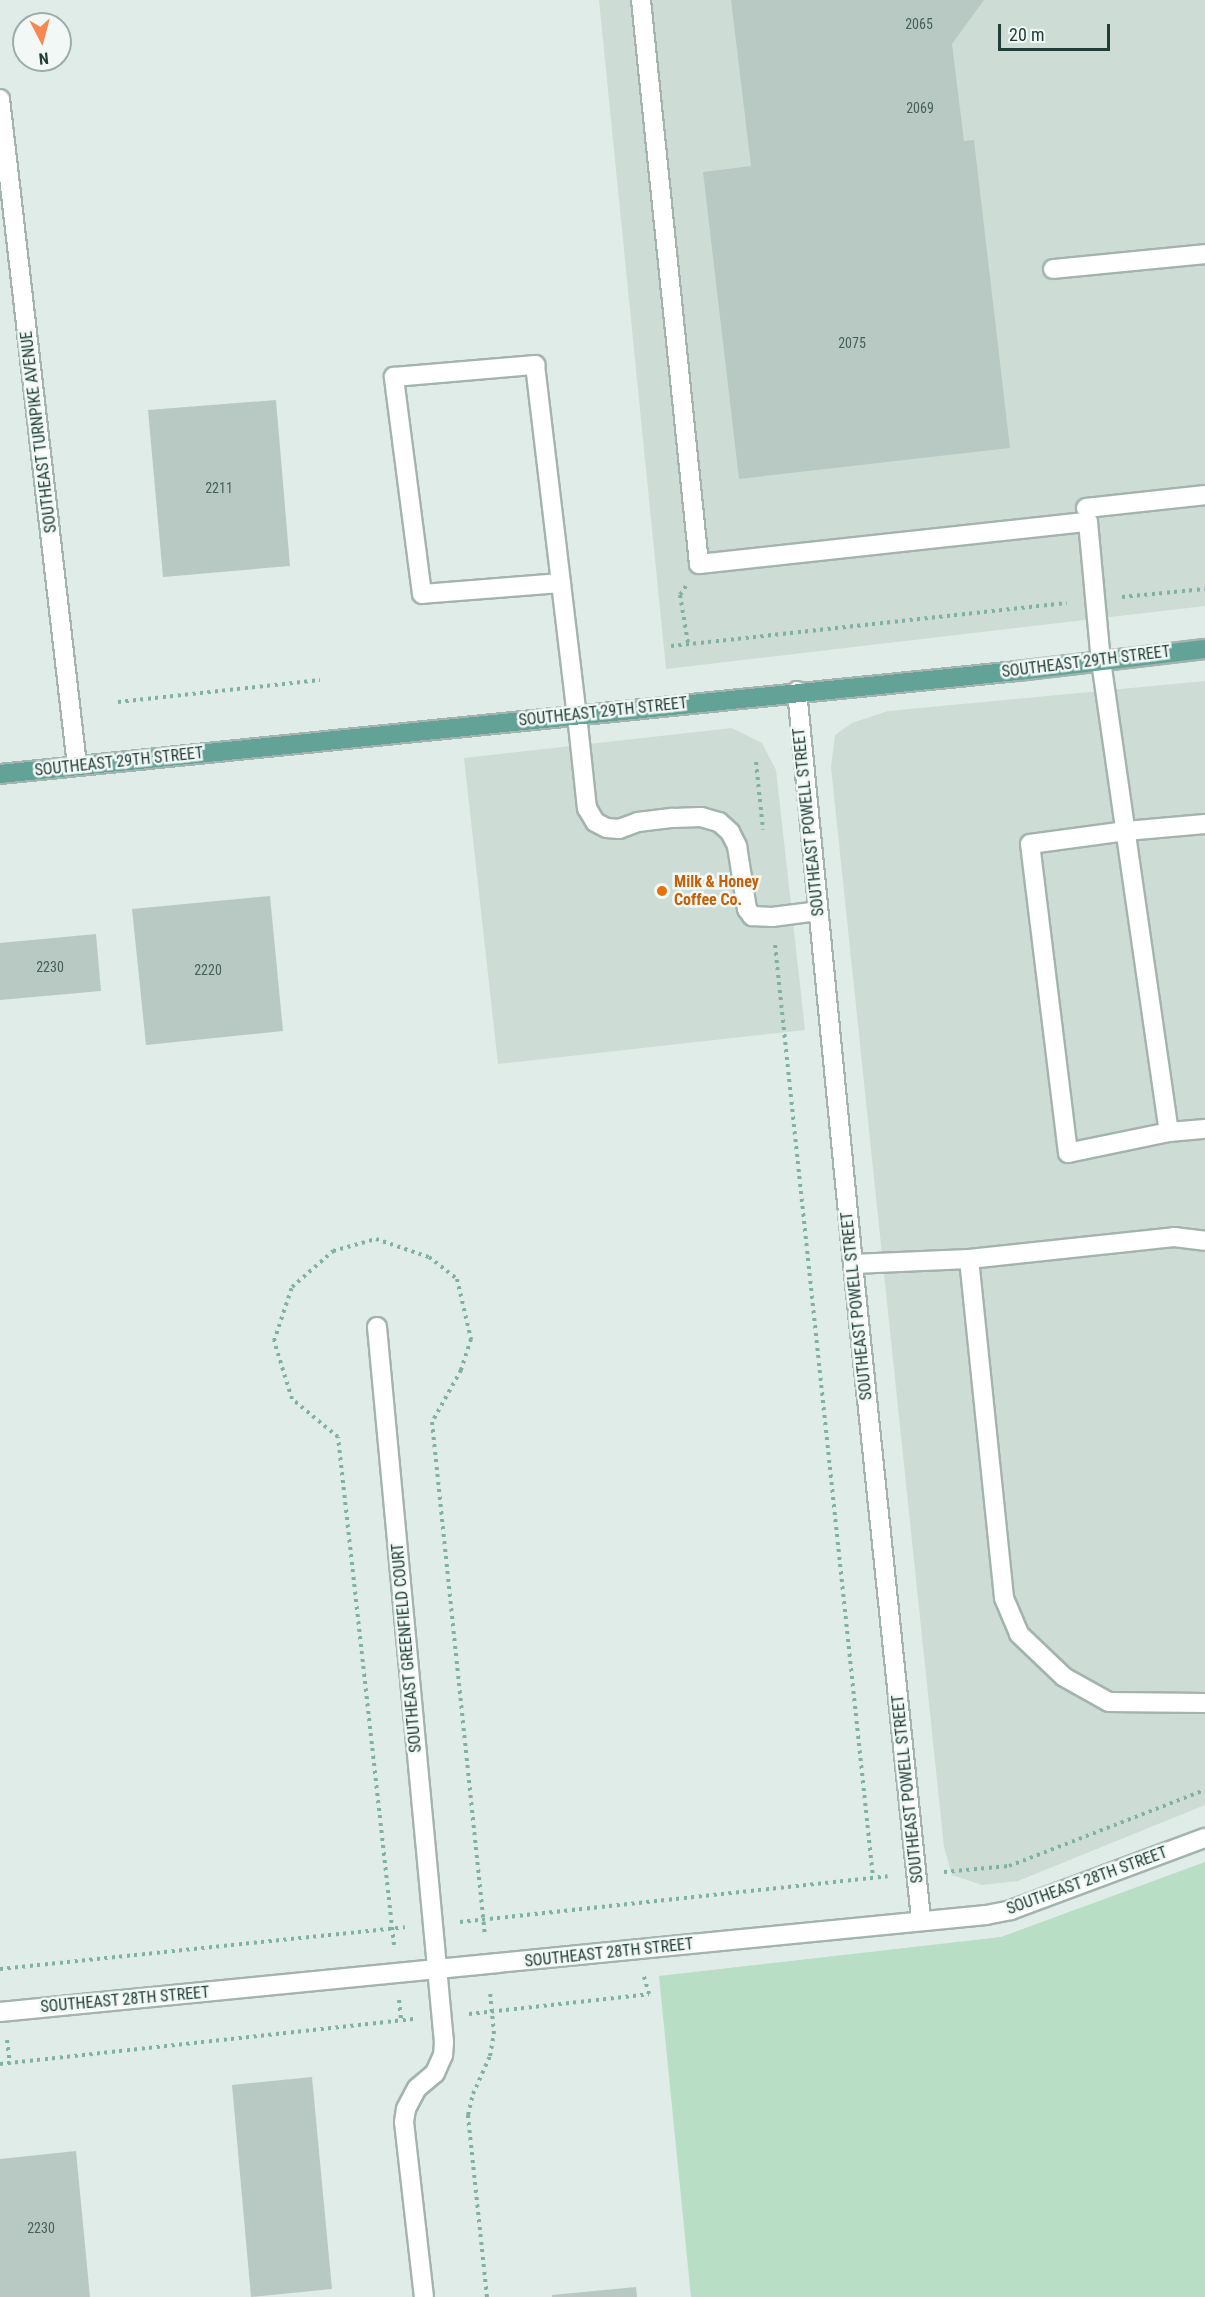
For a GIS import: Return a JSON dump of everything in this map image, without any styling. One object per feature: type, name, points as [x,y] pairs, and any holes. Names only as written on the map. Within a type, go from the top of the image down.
[{"type":"main road","name":"SOUTHEAST 29TH STREET","points":[[0,774],[1205,649]]},
{"type":"street","points":[[640,0],[699,564],[1088,522],[1101,661],[1169,1132]]},
{"type":"street","name":"SOUTHEAST TURNPIKE AVENUE","points":[[0,99],[77,766]]},
{"type":"street","points":[[1053,269],[1205,254]]},
{"type":"street","points":[[561,583],[422,594],[394,376],[535,365],[578,714],[587,808],[595,822],[607,828],[619,829],[638,822],[673,818],[701,817],[719,822],[730,832],[737,846],[747,909],[758,918],[818,911]]},
{"type":"street","points":[[1086,508],[1205,495]]},
{"type":"street","name":"SOUTHEAST POWELL STREET","points":[[797,692],[921,1919]]},
{"type":"street","points":[[1205,824],[1125,831],[1030,844],[1068,1153],[1169,1132],[1205,1129]]},
{"type":"street","points":[[853,1264],[969,1259],[1174,1237],[1205,1241]]},
{"type":"street","points":[[969,1259],[1004,1598],[1019,1634],[1064,1677],[1109,1702],[1205,1703]]},
{"type":"street","name":"SOUTHEAST GREENFIELD COURT","points":[[377,1327],[442,2017],[443,2055],[435,2073],[417,2088],[406,2109],[404,2122],[424,2297]]},
{"type":"street","name":"SOUTHEAST 28TH STREET","points":[[0,2012],[1011,1911],[1205,1838]]},
{"type":"path","points":[[688,643],[680,595],[699,564]]},
{"type":"path","points":[[671,646],[1205,589]]},
{"type":"path","points":[[118,702],[320,680]]},
{"type":"path","points":[[756,762],[763,834]]},
{"type":"path","points":[[772,917],[873,1877]]},
{"type":"path","points":[[0,1969],[873,1877],[1009,1866],[1205,1790]]},
{"type":"path","points":[[0,2064],[649,1994],[638,1950]]},
{"type":"shaded area","points":[[599,0],[1205,0],[1205,606],[666,669]]},
{"type":"shaded area","points":[[1205,681],[1205,1805],[1018,1881],[982,1885],[952,1875],[944,1847],[831,767],[835,735],[852,723],[888,711]]},
{"type":"shaded area","points":[[732,728],[762,743],[776,770],[805,1030],[498,1064],[464,758]]},
{"type":"green space","points":[[1205,1862],[1205,2297],[691,2297],[659,1976],[1001,1937]]},
{"type":"building","points":[[731,0],[984,0],[952,44],[964,141],[974,140],[1010,448],[739,479],[703,172],[751,166]]},
{"type":"building","points":[[276,400],[290,566],[163,577],[148,410]]},
{"type":"building","points":[[270,896],[283,1031],[146,1045],[132,909]]},
{"type":"building","points":[[96,934],[101,991],[0,1000],[0,943]]},
{"type":"building","points":[[312,2077],[332,2289],[251,2297],[232,2085]]},
{"type":"building","points":[[76,2151],[90,2297],[0,2297],[0,2159]]},
{"type":"building","points":[[636,2287],[637,2297],[552,2297],[552,2295]]},
{"type":"place","name":"Milk & Honey Coffee Co.","points":[[662,891]]}]
